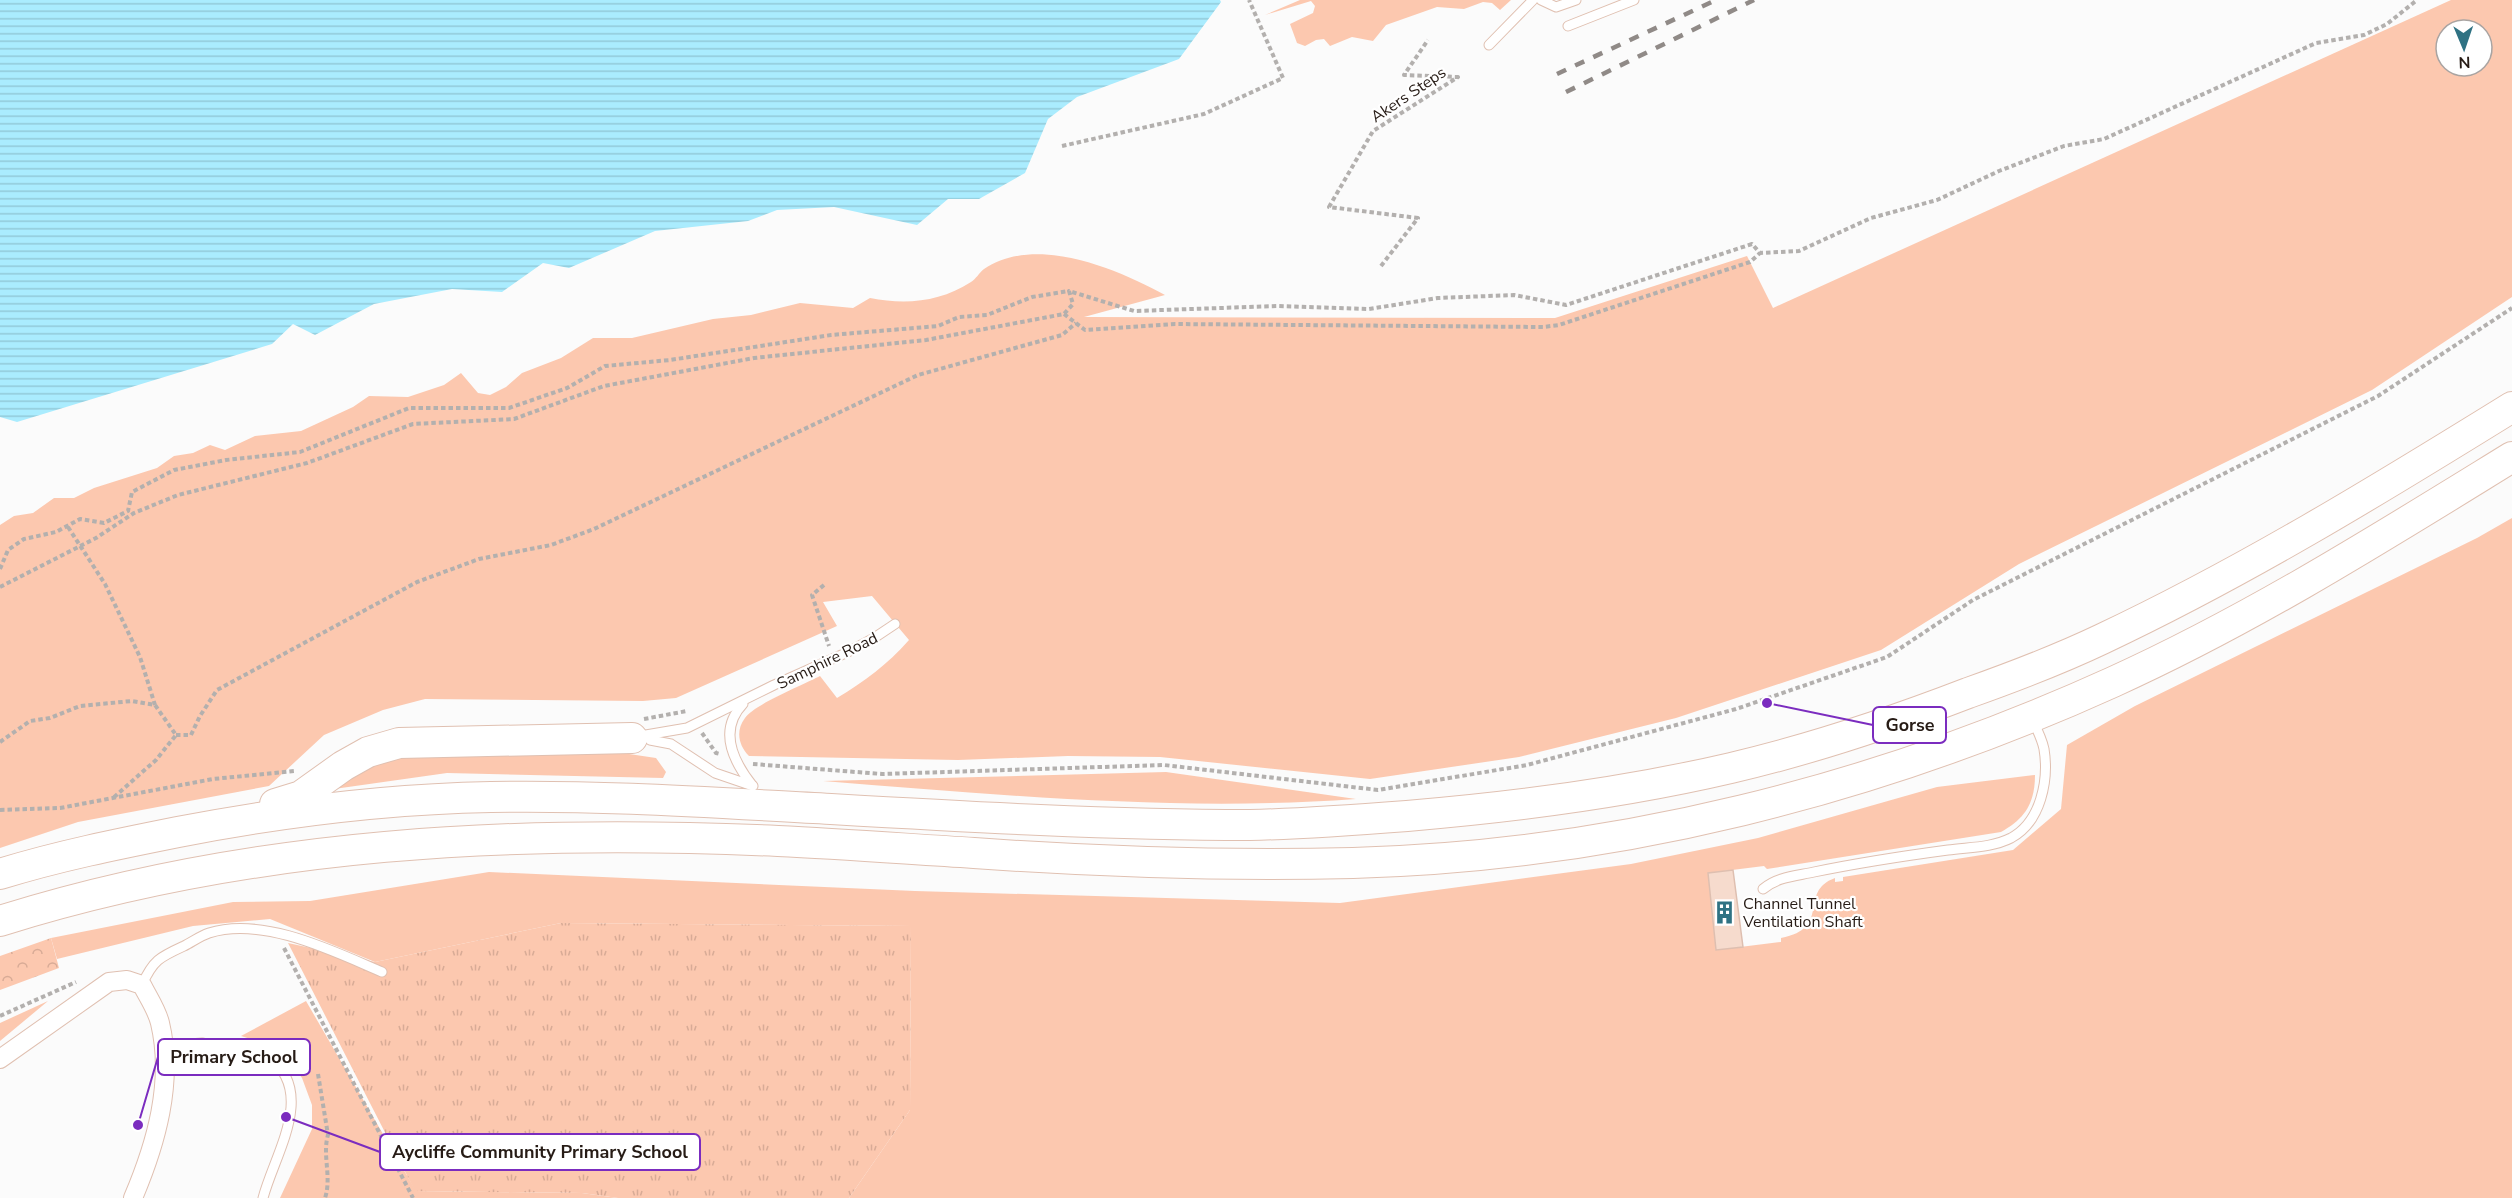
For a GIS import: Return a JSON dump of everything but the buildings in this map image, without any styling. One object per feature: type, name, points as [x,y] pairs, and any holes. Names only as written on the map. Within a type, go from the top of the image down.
[{"type":"highway","points":[[0,874],[55,858],[212,825],[367,804],[488,797],[686,800],[1104,822],[1256,825],[1350,820],[1515,805],[1650,785],[1733,768],[1891,722],[2015,676],[2097,642],[2182,599],[2331,518],[2512,408]]},
{"type":"highway","points":[[0,921],[39,909],[214,869],[377,847],[492,839],[606,837],[774,840],[1053,858],[1201,863],[1355,863],[1466,856],[1578,843],[1740,811],[1887,770],[2031,716],[2113,682],[2203,638],[2360,550],[2512,457]]},
{"type":"highway","points":[[212,825],[301,796],[354,759],[384,746],[428,740],[632,738]]},
{"type":"highway","points":[[755,776],[957,815]]},
{"type":"street","points":[[0,1059],[109,982],[128,980],[142,985],[160,1020],[166,1068],[157,1128],[133,1198]]},
{"type":"lane","points":[[1489,45],[1533,0]]},
{"type":"lane","points":[[1541,0],[1556,7],[1576,0]]},
{"type":"lane","points":[[1568,26],[1634,0]]},
{"type":"lane","name":"Samphire Road","points":[[632,738],[687,728],[848,652],[895,624]]},
{"type":"lane","name":"Samphire Road","points":[[755,776],[733,758],[730,736],[731,722],[737,710],[758,694]]},
{"type":"lane","points":[[1763,890],[1770,883],[1781,879],[1841,866],[1985,846],[2012,837],[2026,826],[2042,798],[2044,749],[2031,716]]},
{"type":"lane","points":[[632,738],[671,744],[716,773],[755,776]]},
{"type":"lane","points":[[142,985],[151,965],[168,953],[208,934],[229,929],[254,929],[277,934],[333,952],[382,972]]},
{"type":"lane","points":[[164,1046],[202,1043],[269,1057],[278,1064],[293,1101],[290,1122],[263,1198]]},
{"type":"path","points":[[1062,146],[1204,114],[1283,78],[1249,0]]},
{"type":"path","points":[[1064,314],[1085,330],[1175,324],[1544,327],[1559,325],[1750,262],[1760,253],[1799,251],[1871,218],[1937,200],[1999,171],[2064,146],[2104,139],[2316,42],[2364,35],[2387,24],[2417,0]]},
{"type":"path","name":"Akers Steps","points":[[1381,266],[1418,218],[1329,207],[1373,131],[1458,77],[1404,75],[1428,40]]},
{"type":"path","points":[[0,569],[8,550],[24,538],[68,527],[80,519],[104,523],[128,511],[132,492],[174,470],[226,460],[300,452],[409,408],[509,408],[567,388],[605,366],[670,360],[831,335],[938,326],[959,317],[987,315],[1032,297],[1069,291],[1134,311],[1278,306],[1369,309],[1438,298],[1514,295],[1566,305],[1752,244],[1760,253]]},
{"type":"path","points":[[0,587],[80,546],[134,513],[178,495],[307,463],[413,423],[514,419],[604,386],[754,358],[926,340],[1064,314],[1073,304],[1069,291]]},
{"type":"path","points":[[755,776],[1164,765],[1378,790],[1527,765],[1736,709],[1887,657],[1973,600],[2378,396],[2512,308]]},
{"type":"path","points":[[176,735],[191,735],[217,690],[417,582],[479,559],[552,545],[594,529],[918,375],[1062,335],[1076,323]]},
{"type":"path","points":[[68,527],[105,584],[140,657],[155,705],[176,735]]},
{"type":"path","points":[[824,585],[812,595],[830,650]]},
{"type":"path","points":[[0,742],[30,721],[50,718],[80,706],[132,701],[155,705]]},
{"type":"path","points":[[112,799],[156,760],[176,735]]},
{"type":"path","points":[[703,735],[716,753]]},
{"type":"path","points":[[0,810],[60,808],[213,779],[300,770]]},
{"type":"path","points":[[277,934],[412,1198]]},
{"type":"path","points":[[0,1016],[84,978],[90,995]]},
{"type":"path","points":[[318,1074],[328,1135],[325,1144],[328,1188],[325,1198]]},
{"type":"green space","points":[[1300,0],[1511,0],[1500,10],[1492,3],[1483,2],[1464,9],[1437,7],[1386,25],[1373,41],[1352,37],[1330,46],[1324,39],[1316,40],[1305,46],[1297,43],[1290,24],[1313,13],[1315,6],[1311,1],[1265,15]]},
{"type":"green space","points":[[2451,0],[2512,0],[2512,297],[2372,390],[2019,564],[1881,650],[1676,718],[1519,757],[1370,779],[1160,757],[1068,756],[958,760],[749,756],[743,748],[739,733],[742,723],[750,713],[820,676],[837,698],[875,672],[909,640],[872,596],[823,602],[837,626],[676,698],[643,701],[425,699],[383,710],[324,735],[269,786],[78,822],[0,848],[0,525],[14,516],[33,513],[54,498],[74,498],[94,488],[157,468],[174,456],[193,453],[210,445],[225,450],[255,436],[301,431],[353,407],[369,396],[408,397],[444,385],[461,373],[478,393],[490,395],[506,387],[522,373],[561,358],[593,338],[632,338],[713,319],[751,315],[800,303],[853,308],[870,298],[910,301],[935,298],[959,289],[973,281],[984,269],[1005,259],[1027,255],[1051,255],[1076,259],[1124,275],[1165,295],[1084,317],[1555,318],[1747,256],[1773,308]]},
{"type":"green space","points":[[2512,518],[2512,1198],[849,1198],[910,1110],[911,926],[561,923],[375,962],[270,919],[193,926],[57,959],[51,938],[233,902],[310,901],[489,872],[915,891],[1340,903],[1631,864],[1758,838],[1937,787],[2035,775],[2033,794],[2027,809],[2016,822],[2001,832],[1767,869],[1764,866],[1708,873],[1716,950],[1781,942],[1781,938],[1797,933],[1806,926],[1811,918],[1818,892],[1824,884],[1835,878],[1835,882],[1843,881],[1843,877],[2013,850],[2061,809],[2067,745],[2135,706],[2477,538]]},
{"type":"green space","points":[[609,751],[656,758],[666,772],[663,778],[447,773],[334,789],[342,775],[399,756]]},
{"type":"green space","points":[[1166,772],[1356,799],[1289,803],[1156,803],[1022,796],[823,781]]},
{"type":"green space","points":[[561,923],[911,926],[910,1110],[849,1198],[618,1198],[582,1193],[415,1191],[288,943],[375,962]]},
{"type":"green space","points":[[51,938],[59,968],[0,990],[0,956]]},
{"type":"green space","points":[[48,1001],[0,1041],[0,1023]]},
{"type":"green space","points":[[306,1001],[416,1191],[582,1193],[618,1198],[280,1198],[312,1129],[312,1105],[302,1078],[279,1048],[241,1036]]},
{"type":"water","points":[[0,0],[1220,0],[1221,2],[1179,59],[1077,97],[1048,119],[1025,173],[979,199],[948,199],[917,225],[834,207],[777,210],[748,221],[655,231],[569,268],[543,263],[502,292],[452,289],[374,304],[315,335],[293,324],[272,344],[17,422],[0,417]]},
{"type":"railway","points":[[1557,74],[1716,0]]},
{"type":"railway","points":[[1566,92],[1754,0]]},
{"type":"place","name":"Gorse","points":[[1767,703]]},
{"type":"place","name":"Channel Tunnel Ventilation Shaft","points":[[1725,912]]},
{"type":"place","name":"Aycliffe Community Primary School","points":[[286,1117]]},
{"type":"place","name":"Primary School","points":[[138,1125]]}]
